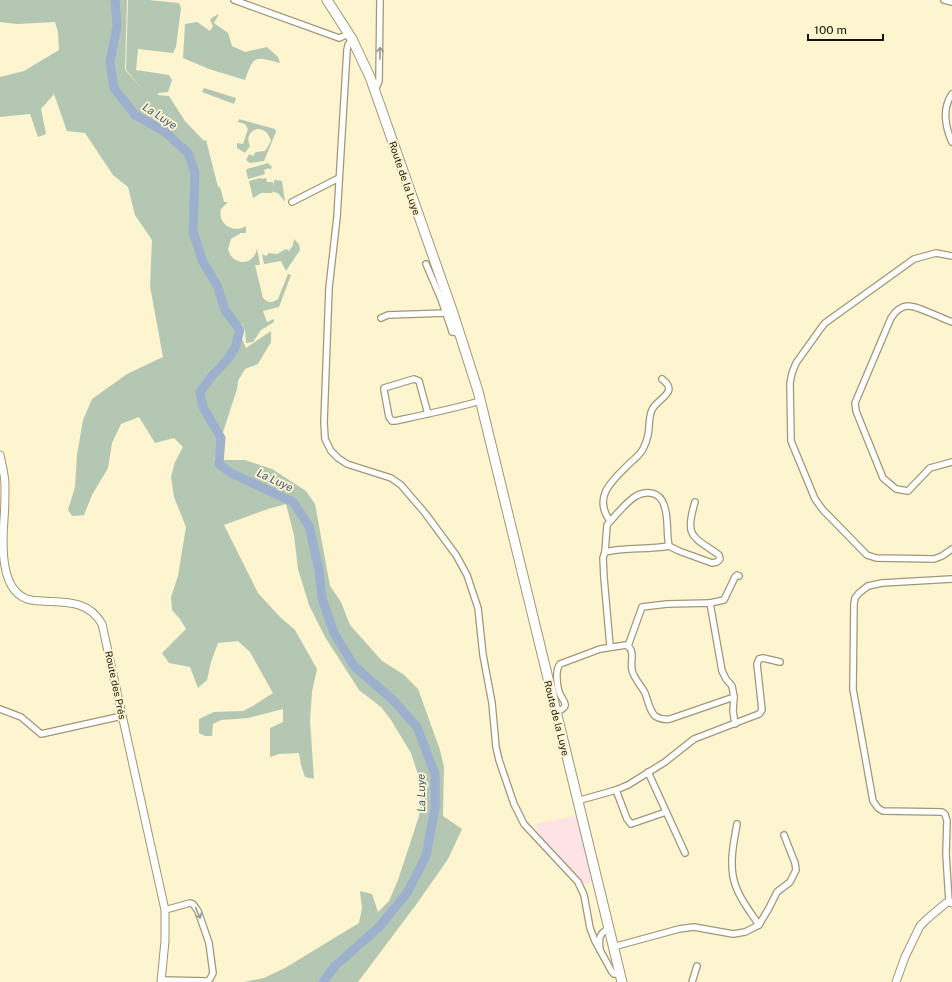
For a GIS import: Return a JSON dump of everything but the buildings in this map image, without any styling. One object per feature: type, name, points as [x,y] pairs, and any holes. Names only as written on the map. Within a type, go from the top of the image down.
[{"type":"main road","name":"Route de la Luye","points":[[327,0],[351,36],[361,55],[375,91],[468,362],[493,453],[621,978]]},
{"type":"street","points":[[234,0],[340,38],[351,36]]},
{"type":"street","points":[[375,91],[379,82],[380,0]]},
{"type":"street","points":[[944,0],[952,2]]},
{"type":"street","points":[[351,36],[347,50],[337,217],[329,288],[324,422],[326,439],[331,450],[338,458],[347,464],[391,478],[401,485],[425,513],[456,555],[467,575],[478,608],[483,655],[492,703],[496,747],[514,804],[524,824],[578,882],[584,895],[590,928],[595,942],[612,972],[621,978]]},
{"type":"street","points":[[952,94],[947,103],[946,124],[952,142]]},
{"type":"street","points":[[292,202],[339,178]]},
{"type":"street","points":[[952,256],[936,253],[914,259],[825,323],[796,363],[792,374],[790,383],[790,436],[792,446],[817,502],[864,554],[876,558],[934,559],[942,556],[952,549]]},
{"type":"street","points":[[426,264],[452,332],[459,333]]},
{"type":"street","points":[[952,322],[913,306],[905,306],[896,312],[891,318],[855,403],[857,414],[883,478],[896,489],[908,491],[932,468],[952,462]]},
{"type":"street","points":[[381,318],[388,315],[446,313]]},
{"type":"street","points":[[610,521],[605,515],[603,506],[603,498],[606,489],[617,475],[642,450],[648,435],[650,413],[668,392],[670,387],[662,378]]},
{"type":"street","points":[[428,414],[419,381],[417,379],[384,388],[390,420],[395,421],[428,414],[478,402]]},
{"type":"street","name":"Route des Prés","points":[[0,455],[5,483],[2,542],[3,566],[6,580],[10,587],[18,596],[34,600],[78,604],[92,611],[98,617],[104,632],[165,910],[166,941],[162,981]]},
{"type":"street","points":[[610,646],[603,558],[605,552],[607,525],[636,496],[644,493],[657,495],[664,504],[669,546]]},
{"type":"street","points":[[605,552],[613,550],[660,548],[669,546],[712,563],[716,562],[720,559],[719,556],[693,536],[690,527],[691,514],[695,502]]},
{"type":"street","points":[[628,646],[642,607],[667,604],[710,603],[724,600],[736,575],[739,576]]},
{"type":"street","points":[[896,982],[905,957],[920,926],[950,902],[946,854],[947,821],[945,814],[942,812],[884,811],[878,808],[873,801],[854,696],[854,604],[855,598],[868,586],[882,583],[952,579]]},
{"type":"street","points":[[710,603],[722,671],[732,686],[735,724]]},
{"type":"street","points":[[556,712],[563,709],[565,702],[558,690],[558,667],[564,662],[610,646],[626,645],[632,650],[634,676],[645,693],[653,714],[661,719],[670,719],[734,697]]},
{"type":"street","points":[[577,801],[628,785],[664,762],[694,739],[759,714],[762,710],[756,664],[759,659],[763,658],[780,662]]},
{"type":"street","points":[[0,709],[21,717],[41,734],[122,716]]},
{"type":"street","points":[[648,772],[685,853]]},
{"type":"street","points":[[616,790],[627,818],[631,824],[666,812]]},
{"type":"street","points":[[737,824],[733,851],[733,876],[739,894],[759,925]]},
{"type":"street","points":[[613,947],[679,929],[694,927],[733,934],[745,932],[759,925],[777,892],[790,882],[796,870],[784,835]]},
{"type":"street","points":[[162,981],[207,981],[214,973],[209,943],[196,907],[190,903],[165,910]]},
{"type":"street","points":[[600,951],[600,936],[603,931],[609,929]]},
{"type":"street","points":[[692,982],[698,966]]},
{"type":"shaded area","points":[[577,816],[593,882],[583,884],[545,844],[534,824]]},
{"type":"green space","points":[[0,0],[127,0],[125,70],[145,92],[126,70],[128,0],[179,3],[181,8],[176,47],[173,53],[138,49],[136,70],[169,75],[172,80],[168,92],[158,93],[158,95],[169,96],[185,121],[204,141],[206,140],[218,187],[220,187],[224,202],[228,202],[221,209],[221,219],[231,228],[236,229],[246,226],[246,233],[241,233],[231,239],[228,249],[232,257],[237,261],[244,262],[248,261],[254,256],[257,248],[260,265],[255,265],[263,298],[270,302],[278,299],[288,274],[291,275],[279,307],[263,311],[267,322],[274,319],[274,322],[261,330],[253,342],[246,343],[245,329],[242,324],[234,321],[246,348],[271,331],[271,342],[258,364],[245,369],[238,381],[237,389],[214,460],[245,460],[272,469],[306,491],[315,504],[330,586],[341,602],[350,625],[382,661],[403,674],[418,689],[440,750],[444,767],[443,816],[462,829],[448,859],[358,982],[244,982],[264,978],[285,968],[359,923],[362,908],[360,891],[372,894],[378,912],[389,901],[398,880],[419,816],[422,787],[411,753],[391,720],[381,707],[359,690],[325,637],[309,605],[298,569],[294,535],[286,504],[224,525],[258,593],[280,617],[295,630],[317,669],[312,692],[310,721],[314,779],[305,777],[299,753],[279,754],[270,757],[270,728],[283,722],[283,709],[248,718],[221,720],[213,724],[212,736],[205,736],[199,733],[199,719],[214,712],[243,711],[273,693],[250,652],[238,641],[218,643],[211,662],[207,680],[198,688],[190,667],[169,663],[162,653],[186,629],[172,610],[171,597],[178,576],[186,527],[174,497],[171,477],[175,462],[183,447],[174,438],[155,443],[139,417],[121,424],[112,443],[108,468],[92,495],[84,515],[72,516],[68,510],[75,487],[77,455],[83,420],[92,399],[127,374],[163,357],[150,286],[152,240],[135,215],[128,187],[113,175],[85,133],[67,131],[54,94],[41,109],[46,134],[38,137],[30,114],[0,117],[0,77],[24,71],[59,50],[58,32],[55,22],[17,24],[0,22]]},
{"type":"green space","points":[[219,14],[214,23],[228,33],[232,46],[245,52],[267,47],[278,57],[280,63],[265,59],[256,60],[253,62],[245,80],[209,69],[183,58],[185,24],[197,22],[210,31],[213,26],[210,20]]},
{"type":"green space","points":[[204,88],[236,98],[234,104],[202,92]]},
{"type":"green space","points":[[239,119],[275,129],[276,132],[264,161],[250,163],[246,160],[249,154],[253,156],[256,152],[265,151],[271,141],[268,135],[260,129],[252,132],[248,140],[250,146],[245,153],[237,148],[237,143],[243,144],[248,129],[245,124],[238,122]]},
{"type":"green space","points":[[268,163],[272,167],[270,170],[269,168],[264,170],[265,174],[248,179],[247,169]]},
{"type":"green space","points":[[266,178],[267,182],[273,182],[274,187],[274,180],[282,181],[285,202],[278,193],[273,192],[274,188],[272,193],[261,193],[253,198],[249,181]]},
{"type":"green space","points":[[294,239],[299,244],[300,250],[286,271],[281,261],[264,264],[262,254],[266,256],[269,253],[277,254],[286,249],[289,251],[293,245]]},
{"type":"waterway","name":"La Luye","points":[[115,0],[117,26],[110,62],[114,88],[135,115],[164,131],[188,153],[195,173],[193,232],[203,262],[217,285],[225,310],[240,330],[235,348],[227,360],[211,377],[200,392],[203,407],[221,438],[219,464],[231,473],[293,502],[309,526],[319,570],[322,598],[334,633],[354,666],[393,700],[417,727],[435,774],[435,808],[426,856],[407,893],[379,927],[335,966],[323,982]]}]
